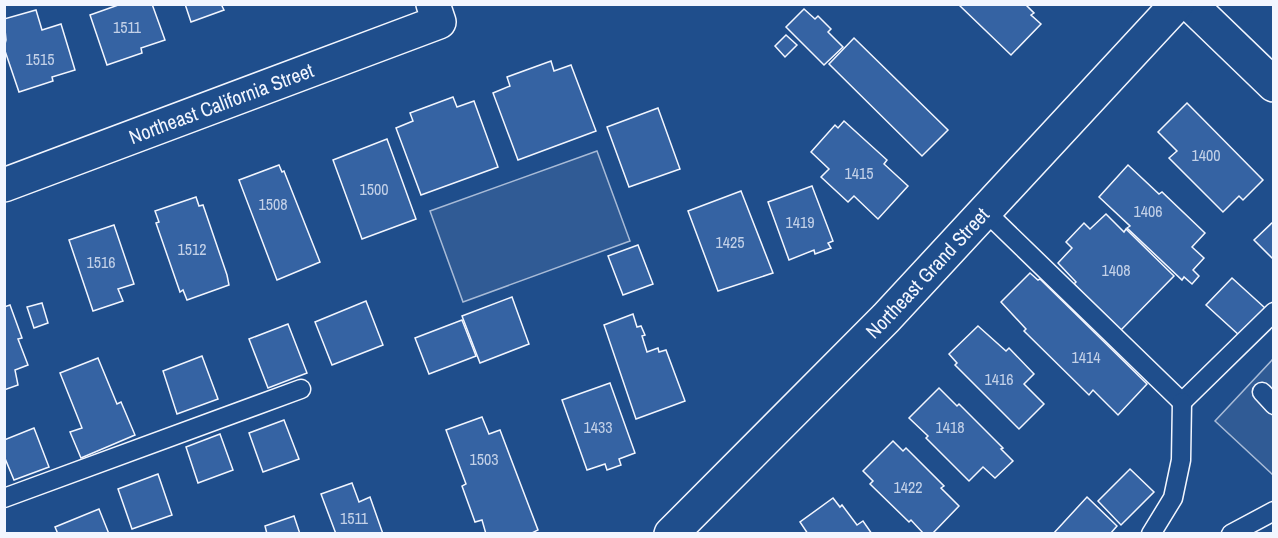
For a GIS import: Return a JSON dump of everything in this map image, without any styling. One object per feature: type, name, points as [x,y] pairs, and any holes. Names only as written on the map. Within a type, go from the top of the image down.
[{"type":"street","name":"Northeast Grand Street","points":[[670,534],[886,318],[1177,4]]},
{"type":"street","points":[[1190,4],[1274,85]]},
{"type":"street","name":"Northeast California Street","points":[[4,186],[436,13]]},
{"type":"lane","points":[[985,211],[1182,402]]},
{"type":"lane","points":[[1150,534],[1173,498],[1181,460],[1182,402],[1274,312]]},
{"type":"lane","points":[[4,498],[301,389]]},
{"type":"lane","points":[[1231,534],[1274,511]]},
{"type":"shaded area","points":[[597,151],[630,241],[463,302],[430,211]]},
{"type":"shaded area","points":[[1273,359],[1273,475],[1215,421]]},
{"type":"building","points":[[121,4],[152,4],[165,40],[141,48],[142,53],[107,65],[90,15]]},
{"type":"building","points":[[185,4],[225,4],[222,6],[224,10],[191,22]]},
{"type":"building","points":[[958,4],[1025,4],[1034,13],[1031,15],[1041,24],[1011,55]]},
{"type":"building","points":[[804,9],[815,19],[818,16],[831,29],[828,32],[843,47],[824,65],[786,27]]},
{"type":"building","points":[[36,10],[42,30],[61,24],[75,70],[52,77],[53,81],[19,92],[4,48],[6,40],[4,19]]},
{"type":"building","points":[[786,35],[797,45],[785,57],[775,46]]},
{"type":"building","points":[[854,38],[948,130],[922,156],[829,64]]},
{"type":"building","points":[[551,61],[554,71],[571,65],[596,131],[518,160],[493,93],[510,86],[507,77]]},
{"type":"building","points":[[453,97],[457,107],[474,101],[498,167],[421,195],[396,128],[413,121],[410,113]]},
{"type":"building","points":[[1187,103],[1263,180],[1243,200],[1239,196],[1223,212],[1169,158],[1177,151],[1158,132]]},
{"type":"building","points":[[658,108],[680,169],[629,187],[607,127]]},
{"type":"building","points":[[844,121],[887,160],[884,164],[908,186],[878,219],[854,196],[848,202],[821,177],[829,169],[811,152],[835,125],[838,128]]},
{"type":"building","points":[[387,139],[416,219],[362,239],[333,160]]},
{"type":"building","points":[[279,165],[282,172],[284,171],[320,262],[277,280],[239,180]]},
{"type":"building","points":[[1128,165],[1159,194],[1162,192],[1205,233],[1192,247],[1204,258],[1193,270],[1199,276],[1192,284],[1184,277],[1182,280],[1127,228],[1130,226],[1099,197]]},
{"type":"building","points":[[812,186],[833,241],[828,243],[831,248],[815,254],[814,250],[789,260],[768,202]]},
{"type":"building","points":[[741,191],[773,273],[718,291],[688,211]]},
{"type":"building","points":[[196,197],[199,206],[203,205],[229,285],[187,300],[183,290],[180,292],[156,223],[159,222],[155,211]]},
{"type":"building","points":[[1106,214],[1124,232],[1126,229],[1174,276],[1121,330],[1074,284],[1076,282],[1058,263],[1072,248],[1066,242],[1084,223],[1090,229]]},
{"type":"building","points":[[1274,221],[1274,260],[1254,240]]},
{"type":"building","points":[[114,225],[134,284],[118,289],[123,301],[93,311],[69,240]]},
{"type":"building","points":[[638,245],[653,284],[623,295],[608,256]]},
{"type":"building","points":[[1030,273],[1038,280],[1040,279],[1147,384],[1118,415],[1093,390],[1089,395],[1024,331],[1026,329],[1001,302]]},
{"type":"building","points":[[1232,278],[1265,308],[1240,336],[1206,305]]},
{"type":"building","points":[[512,297],[529,344],[480,363],[462,316]]},
{"type":"building","points":[[366,301],[383,345],[332,365],[315,322]]},
{"type":"building","points":[[42,303],[48,323],[34,328],[27,307]]},
{"type":"building","points":[[10,305],[22,338],[18,339],[28,365],[15,370],[18,385],[4,390],[4,307]]},
{"type":"building","points":[[633,314],[637,327],[641,326],[645,335],[642,336],[647,352],[658,348],[659,352],[666,350],[685,401],[636,419],[604,325]]},
{"type":"building","points":[[462,320],[476,356],[429,374],[415,338]]},
{"type":"building","points":[[288,324],[307,373],[268,388],[249,339]]},
{"type":"building","points":[[978,326],[1006,351],[1009,348],[1034,374],[1024,384],[1044,404],[1019,429],[955,365],[957,363],[949,354]]},
{"type":"building","points":[[202,356],[218,399],[177,414],[163,371]]},
{"type":"building","points":[[98,358],[117,404],[121,402],[135,435],[81,458],[70,432],[82,428],[60,373]]},
{"type":"building","points":[[610,383],[635,453],[619,459],[621,465],[607,470],[605,464],[587,470],[562,400]]},
{"type":"building","points":[[939,388],[957,406],[959,404],[1013,461],[995,478],[983,467],[969,481],[909,418]]},
{"type":"building","points":[[482,417],[489,434],[500,430],[538,530],[530,534],[486,534],[482,520],[475,522],[462,486],[466,484],[446,430]]},
{"type":"building","points":[[284,420],[299,459],[263,472],[249,433]]},
{"type":"building","points":[[34,428],[49,467],[14,480],[4,456],[4,440]]},
{"type":"building","points":[[220,434],[233,470],[198,483],[186,447]]},
{"type":"building","points":[[893,441],[903,451],[906,448],[944,486],[941,488],[959,506],[932,534],[924,534],[911,520],[909,522],[870,484],[873,481],[863,471]]},
{"type":"building","points":[[1130,469],[1154,492],[1121,525],[1098,501]]},
{"type":"building","points":[[158,474],[172,515],[132,529],[118,489]]},
{"type":"building","points":[[352,483],[359,502],[370,497],[383,534],[336,534],[321,494]]},
{"type":"building","points":[[1087,497],[1117,526],[1110,534],[1053,534]]},
{"type":"building","points":[[833,498],[840,507],[842,505],[857,525],[863,521],[872,534],[808,534],[800,522]]},
{"type":"building","points":[[99,509],[109,534],[58,534],[55,527]]},
{"type":"building","points":[[294,516],[300,534],[267,534],[265,526]]}]
